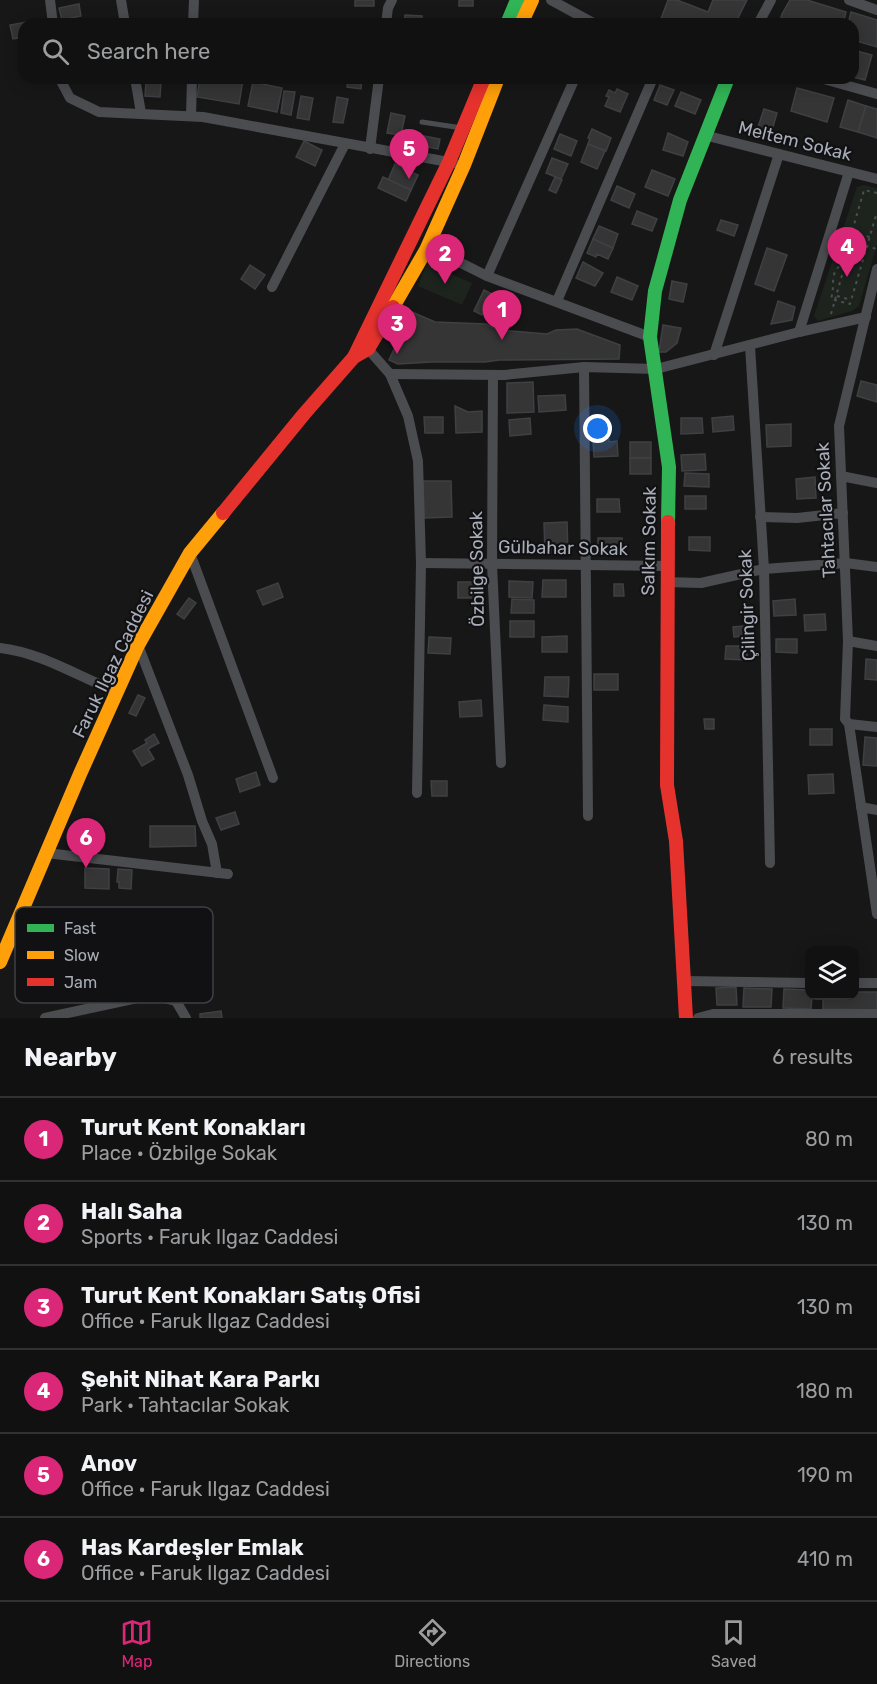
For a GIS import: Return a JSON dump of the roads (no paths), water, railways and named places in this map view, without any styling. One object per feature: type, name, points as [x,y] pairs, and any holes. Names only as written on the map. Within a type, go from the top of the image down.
[{"type":"street","points":[[50,0],[52,18]]},
{"type":"street","points":[[121,0],[124,18]]},
{"type":"street","points":[[193,18],[194,0]]},
{"type":"street","points":[[387,18],[392,0]]},
{"type":"street","points":[[510,18],[517,0]]},
{"type":"street","points":[[524,18],[532,0]]},
{"type":"street","points":[[551,0],[584,18]]},
{"type":"street","points":[[761,18],[771,0]]},
{"type":"street","points":[[853,1],[877,9]]},
{"type":"street","points":[[63,84],[70,98],[99,112],[191,116],[464,165]]},
{"type":"street","points":[[136,84],[141,114]]},
{"type":"street","points":[[191,116],[192,84]]},
{"type":"street","points":[[370,149],[378,84]]},
{"type":"street","name":"Faruk Ilgaz Caddesi","points":[[23,907],[138,645],[190,553],[354,357],[449,162],[481,84]]},
{"type":"street","name":"Faruk Ilgaz Caddesi","points":[[354,357],[368,349],[426,250],[464,165],[496,84]]},
{"type":"street","points":[[487,276],[572,84]]},
{"type":"street","points":[[557,301],[650,84]]},
{"type":"street","name":"Salkım Sokak","points":[[686,1018],[676,842],[667,785],[666,582],[669,467],[650,337],[658,279],[680,200],[725,84]]},
{"type":"street","points":[[841,84],[877,94]]},
{"type":"street","name":"Meltem Sokak","points":[[704,135],[877,179]]},
{"type":"street","points":[[272,287],[345,144]]},
{"type":"street","points":[[714,355],[779,154]]},
{"type":"street","points":[[799,332],[849,172]]},
{"type":"street","points":[[426,250],[455,260],[487,276],[650,337]]},
{"type":"street","name":"Tahtacılar Sokak","points":[[877,269],[839,426],[848,641],[845,719],[849,724],[877,914]]},
{"type":"street","points":[[390,374],[493,375],[584,367],[656,369],[866,317]]},
{"type":"street","name":"Çilingir Sokak","points":[[750,346],[764,569],[770,863]]},
{"type":"street","points":[[368,349],[390,374],[408,416],[418,461],[421,563],[417,793]]},
{"type":"street","points":[[584,367],[588,816]]},
{"type":"street","name":"Özbilge Sokak","points":[[493,375],[492,564],[501,763]]},
{"type":"street","points":[[841,476],[877,483]]},
{"type":"street","points":[[760,517],[797,518],[843,513]]},
{"type":"street","points":[[190,553],[273,778]]},
{"type":"street","name":"Gülbahar Sokak","points":[[421,563],[668,566]]},
{"type":"street","points":[[666,582],[701,583],[764,569],[846,563],[877,567]]},
{"type":"street","points":[[848,641],[877,646]]},
{"type":"street","points":[[46,853],[223,874],[202,821],[189,776],[138,645]]},
{"type":"street","points":[[0,648],[21,650],[118,692]]},
{"type":"street","points":[[849,724],[877,727]]},
{"type":"street","points":[[861,807],[877,810]]},
{"type":"street","name":"Faruk Ilgaz Caddesi","points":[[0,962],[15,926]]},
{"type":"street","points":[[685,981],[805,982]]},
{"type":"street","points":[[859,983],[877,983]]},
{"type":"street","points":[[45,1018],[98,1013],[127,1003]]},
{"type":"street","points":[[177,1003],[186,1018]]},
{"type":"street","points":[[698,1018],[713,1014],[877,1014]]},
{"type":"lane","points":[[422,122],[463,128]]},
{"type":"place","name":"Anov","points":[[409,179]]},
{"type":"place","name":"Şehit Nihat Kara Parkı","points":[[847,277]]},
{"type":"place","name":"Halı Saha","points":[[445,284]]},
{"type":"place","name":"Turut Kent Konakları","points":[[502,340]]},
{"type":"place","name":"Turut Kent Konakları Satış Ofisi","points":[[397,354]]},
{"type":"place","name":"Has Kardeşler Emlak","points":[[86,868]]}]
